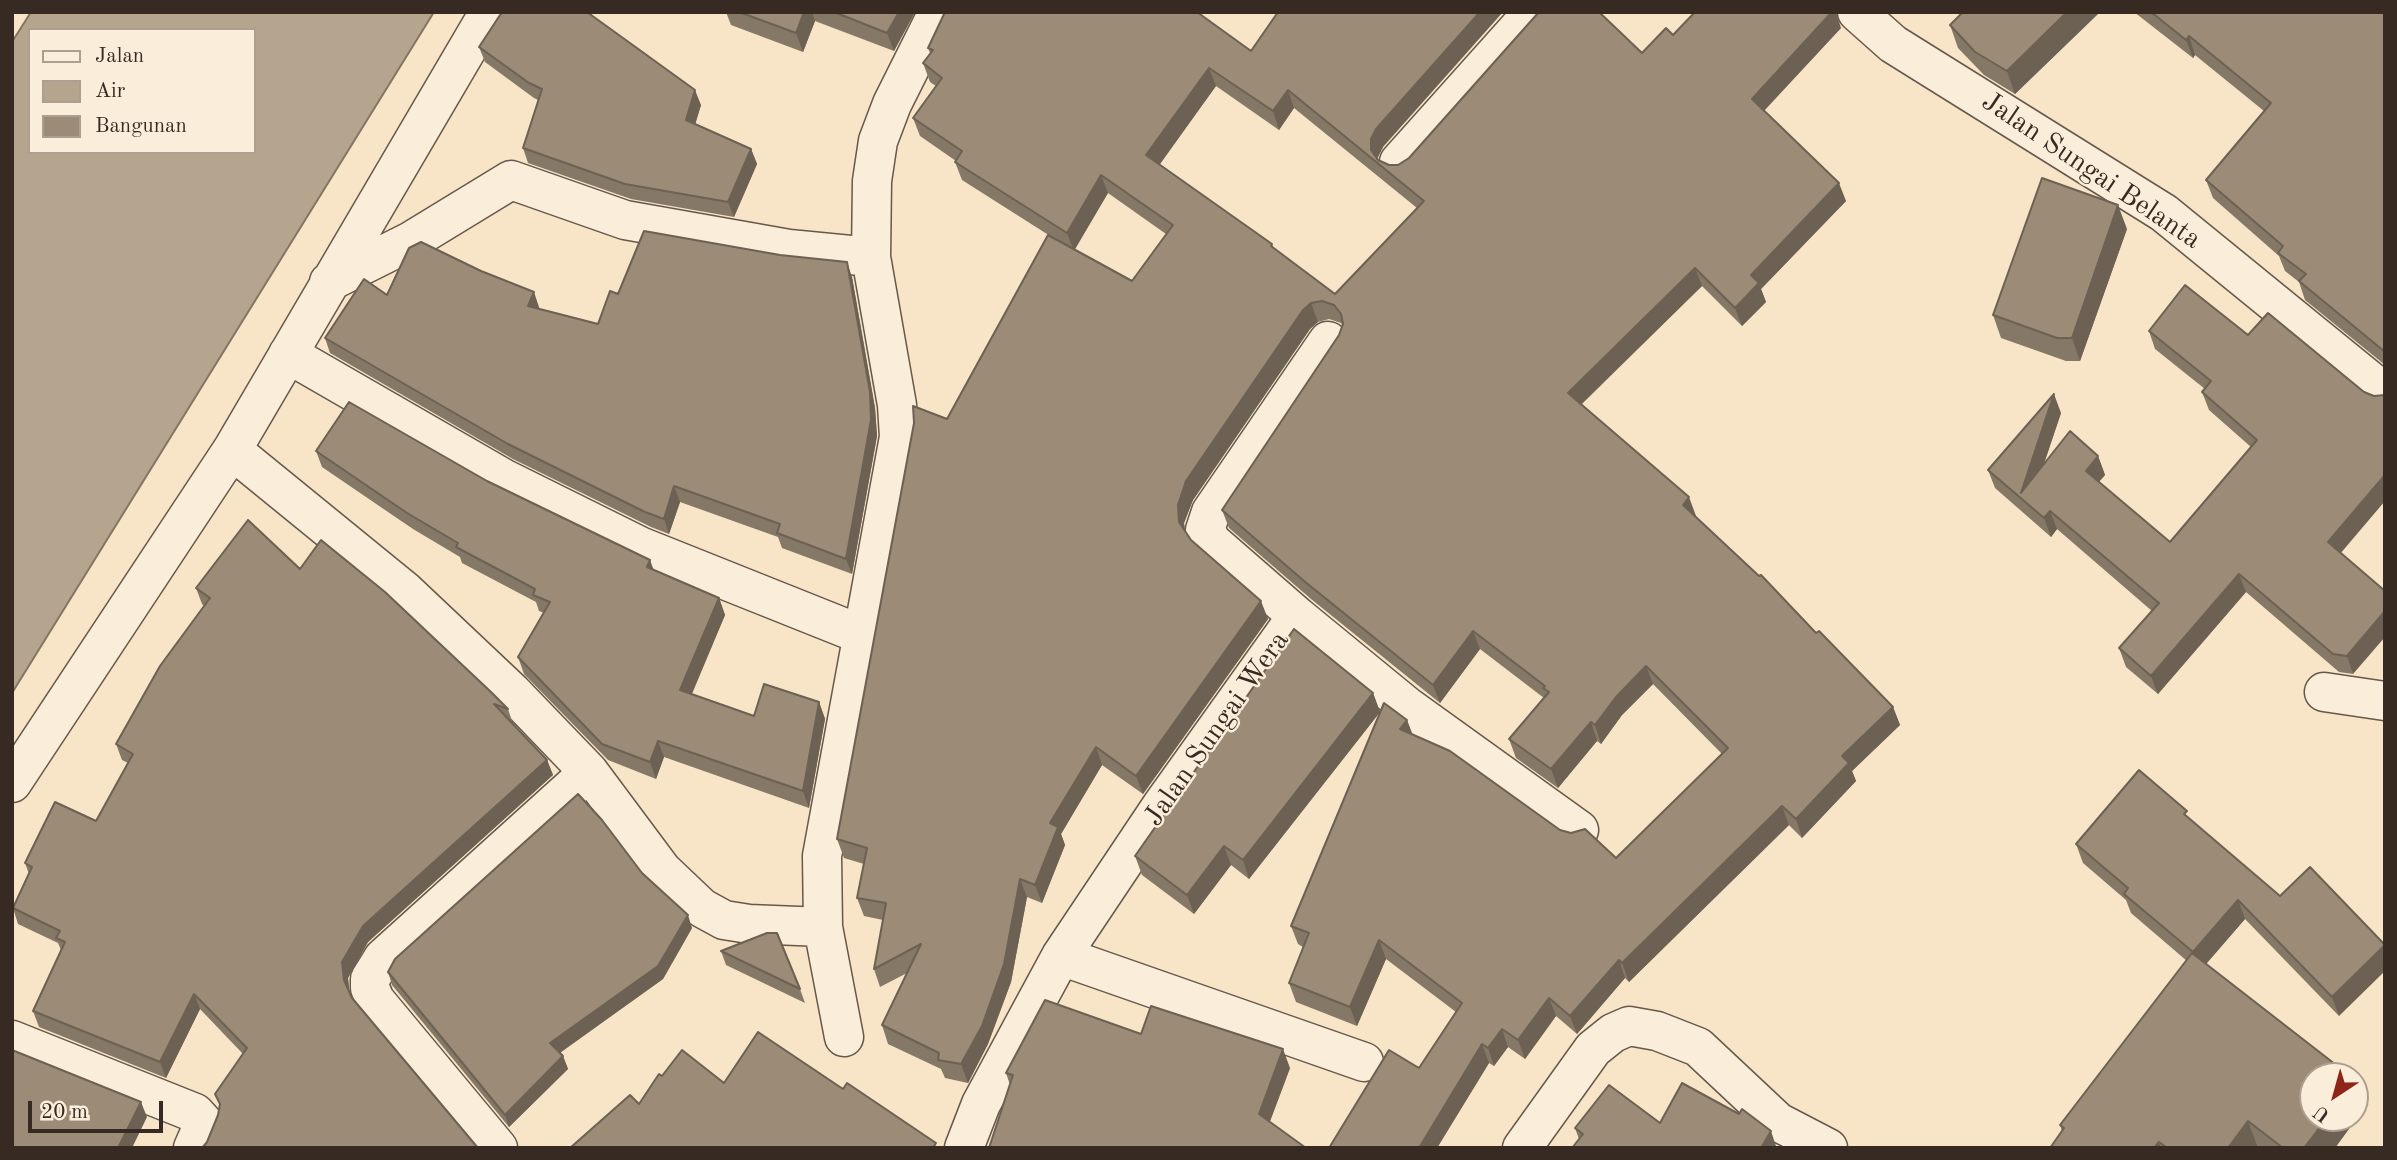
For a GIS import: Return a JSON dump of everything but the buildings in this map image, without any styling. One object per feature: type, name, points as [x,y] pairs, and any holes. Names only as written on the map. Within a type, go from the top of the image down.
[{"type":"street","points":[[12,783],[232,450],[489,12]]},
{"type":"street","points":[[844,1037],[823,927],[822,856],[860,634],[899,437],[897,405],[871,257],[872,181],[878,141],[914,57],[938,12]]},
{"type":"street","points":[[1399,162],[1533,12]]},
{"type":"street","name":"Jalan Sungai Belanta","points":[[1857,12],[1893,44],[2164,213],[2385,393]]},
{"type":"street","points":[[329,282],[411,241],[511,180],[625,220],[789,249],[871,257]]},
{"type":"street","name":"Jalan Sungai Wera","points":[[964,1148],[981,1104],[1061,956],[1162,805],[1297,616],[1212,542],[1205,530],[1211,512],[1328,341]]},
{"type":"street","points":[[288,354],[503,478],[642,547],[860,634]]},
{"type":"street","points":[[232,450],[405,591],[512,692],[589,772],[662,870],[702,908],[724,920],[749,924],[823,927]]},
{"type":"street","points":[[1297,616],[1408,707],[1579,830]]},
{"type":"street","points":[[2324,692],[2385,701]]},
{"type":"street","points":[[498,1148],[375,1000],[370,979],[383,958],[589,772]]},
{"type":"street","points":[[1061,956],[1364,1062]]},
{"type":"street","points":[[1522,1148],[1593,1049],[1613,1033],[1629,1026],[1657,1031],[1698,1047],[1778,1122],[1828,1148]]},
{"type":"street","points":[[12,1040],[195,1113],[204,1123],[192,1148]]},
{"type":"water","points":[[31,12],[434,12],[12,693],[12,42]]}]
